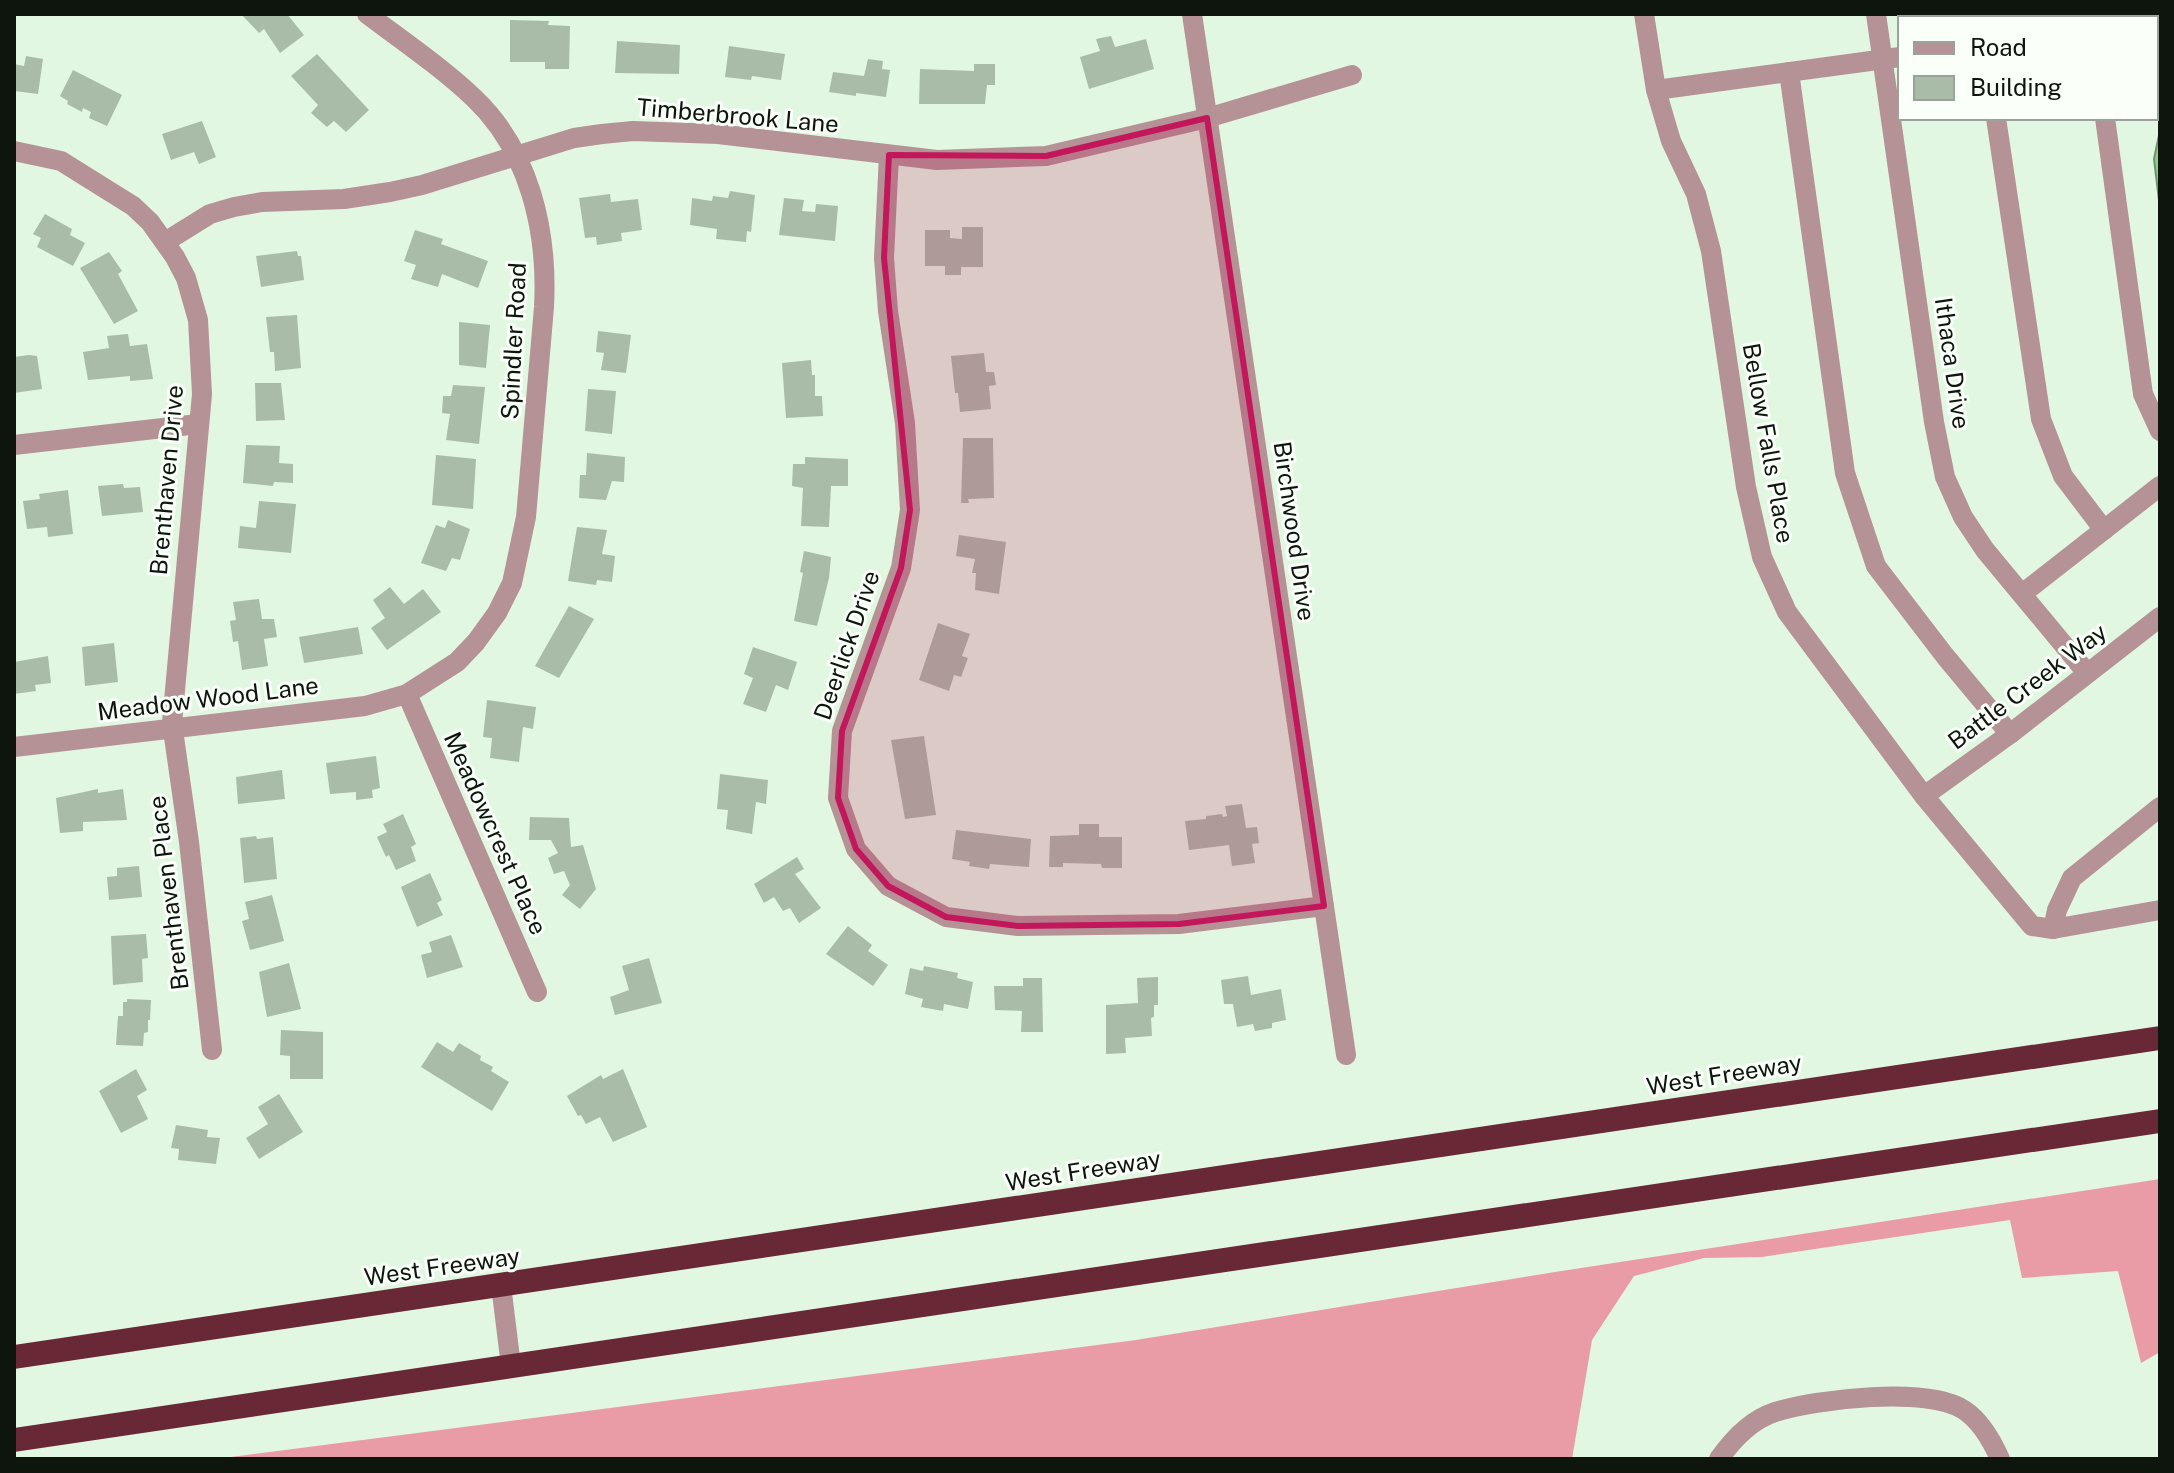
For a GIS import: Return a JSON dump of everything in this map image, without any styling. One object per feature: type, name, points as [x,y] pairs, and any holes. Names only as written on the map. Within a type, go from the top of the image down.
[{"type":"highway","name":"West Freeway","points":[[14,1357],[2160,1038]]},
{"type":"highway","points":[[14,1440],[2160,1121]]},
{"type":"street","name":"Spindler Road","points":[[367,14],[475,99],[496,123],[527,180],[538,219],[545,274],[526,517],[512,583],[497,613],[476,642],[457,662],[407,694]]},
{"type":"street","name":"Birchwood Drive","points":[[1192,14],[1346,1055]]},
{"type":"street","name":"Bellow Falls Place","points":[[1644,14],[1656,90],[1671,141],[1696,194],[1711,251],[1746,487],[1762,557],[1787,612],[1924,796],[2032,926],[2053,929]]},
{"type":"street","name":"Ithaca Drive","points":[[1876,14],[1892,58],[1898,110]]},
{"type":"street","points":[[1656,90],[1892,58]]},
{"type":"street","points":[[1789,72],[1845,473],[1876,566],[2010,734]]},
{"type":"street","name":"Timberbrook Lane","points":[[165,242],[210,214],[234,207],[262,202],[344,199],[390,192],[574,138],[633,131],[718,134],[937,160],[1046,156],[1207,118],[1352,75]]},
{"type":"street","name":"Ithaca Drive","points":[[1899,120],[1934,422],[1945,477],[1963,517],[1985,550],[2087,673]]},
{"type":"street","points":[[1996,120],[2041,419],[2063,476],[2104,530]]},
{"type":"street","points":[[2105,120],[2143,394],[2160,431]]},
{"type":"street","points":[[14,151],[61,161],[98,182],[133,206],[165,242]]},
{"type":"street","name":"Deerlick Drive","points":[[889,155],[884,258],[888,311],[905,423],[910,510],[901,568],[842,731],[838,798],[856,849],[888,886],[946,917],[1018,926],[1179,924],[1324,906]]},
{"type":"street","name":"Brenthaven Drive","points":[[165,242],[186,278],[198,320],[202,394],[172,730]]},
{"type":"street","points":[[14,445],[198,424]]},
{"type":"street","points":[[2022,594],[2160,486]]},
{"type":"street","name":"Battle Creek Way","points":[[1924,796],[2010,734],[2160,617]]},
{"type":"street","name":"Meadow Wood Lane","points":[[14,747],[365,706],[407,694]]},
{"type":"street","name":"Meadowcrest Place","points":[[407,694],[537,992]]},
{"type":"street","name":"Brenthaven Place","points":[[172,730],[189,842],[212,1050]]},
{"type":"street","points":[[2160,807],[2072,878],[2057,910],[2053,929],[2160,910]]},
{"type":"street","points":[[501,1285],[511,1366]]},
{"type":"street","points":[[1719,1459],[1732,1441],[1774,1412],[1827,1402],[1892,1396],[1922,1397],[1965,1410],[1991,1439],[2000,1459]]},
{"type":"highlighted area","points":[[1207,118],[1324,906],[1179,924],[1018,926],[946,917],[888,886],[856,849],[838,798],[842,731],[901,568],[910,510],[884,258],[889,155],[1046,156]]},
{"type":"shaded area","points":[[2160,135],[2160,209],[2154,159]]},
{"type":"shaded area","points":[[2160,1179],[2160,1352],[2141,1363],[2118,1271],[2022,1278],[2010,1220],[1762,1257],[1704,1258],[1634,1276],[1592,1340],[1572,1459],[215,1459],[1136,1340]]},
{"type":"building","points":[[241,14],[287,14],[304,35],[280,53],[264,29],[259,33]]},
{"type":"building","points":[[510,20],[549,21],[548,25],[570,26],[569,69],[545,69],[545,62],[510,62]]},
{"type":"building","points":[[1111,36],[1115,47],[1146,39],[1154,69],[1089,89],[1080,57],[1100,51],[1096,39]]},
{"type":"building","points":[[617,41],[680,45],[679,74],[615,73]]},
{"type":"building","points":[[729,46],[785,54],[781,80],[752,76],[751,80],[725,77]]},
{"type":"building","points":[[317,54],[369,110],[346,132],[334,121],[327,127],[311,113],[318,105],[291,76]]},
{"type":"building","points":[[26,56],[43,59],[38,94],[14,91],[14,64],[24,66]]},
{"type":"building","points":[[868,59],[883,61],[882,69],[890,70],[886,97],[829,92],[833,72],[864,76]]},
{"type":"building","points":[[974,64],[995,64],[995,85],[987,85],[985,104],[919,104],[920,69],[974,71]]},
{"type":"building","points":[[73,70],[122,95],[107,126],[89,118],[91,112],[83,108],[82,112],[60,96]]},
{"type":"building","points":[[202,121],[216,157],[199,164],[194,152],[171,160],[162,134]]},
{"type":"building","points":[[730,191],[755,195],[751,232],[747,231],[746,242],[716,239],[717,229],[690,225],[692,198],[712,201],[713,196],[728,198]]},
{"type":"building","points":[[610,194],[611,202],[638,199],[642,230],[621,233],[622,241],[597,245],[596,237],[585,238],[579,198]]},
{"type":"building","points":[[784,198],[804,200],[802,211],[815,212],[816,204],[838,206],[835,241],[779,235]]},
{"type":"building","points":[[45,214],[72,229],[70,235],[85,243],[73,266],[37,247],[41,238],[33,234]]},
{"type":"building","points":[[962,227],[983,227],[983,267],[961,267],[961,275],[945,275],[945,266],[925,266],[925,230],[950,230],[950,238],[962,239]]},
{"type":"building","points":[[415,230],[443,239],[441,244],[488,261],[478,288],[442,274],[438,287],[411,279],[416,265],[404,261]]},
{"type":"building","points":[[297,251],[301,256],[304,280],[261,287],[256,256]]},
{"type":"building","points":[[109,252],[122,271],[118,274],[138,311],[114,324],[80,268]]},
{"type":"building","points":[[297,315],[301,368],[275,371],[266,317]]},
{"type":"building","points":[[459,322],[490,325],[486,368],[459,365]]},
{"type":"building","points":[[598,331],[631,335],[626,373],[601,370],[604,353],[596,352]]},
{"type":"building","points":[[128,334],[130,346],[147,344],[153,379],[130,381],[130,376],[88,380],[83,352],[109,348],[107,336]]},
{"type":"building","points":[[984,353],[986,372],[994,372],[996,385],[989,386],[991,409],[960,412],[951,356]]},
{"type":"building","points":[[37,356],[42,389],[14,393],[14,357]]},
{"type":"building","points":[[811,360],[815,396],[822,396],[823,416],[786,418],[782,363]]},
{"type":"building","points":[[255,383],[281,383],[285,420],[256,421]]},
{"type":"building","points":[[453,385],[485,387],[479,444],[446,440],[450,414],[442,413],[443,396],[451,396]]},
{"type":"building","points":[[588,389],[616,391],[612,434],[585,431]]},
{"type":"building","points":[[963,438],[993,438],[994,498],[968,499],[969,503],[961,503]]},
{"type":"building","points":[[246,445],[280,446],[279,463],[293,464],[293,483],[274,482],[273,486],[243,483]]},
{"type":"building","points":[[587,453],[625,457],[624,482],[612,481],[606,500],[579,498],[580,475],[586,475]]},
{"type":"building","points":[[436,455],[476,459],[473,509],[432,505]]},
{"type":"building","points":[[805,457],[848,459],[848,486],[831,486],[829,527],[801,526],[803,488],[792,486],[793,464],[805,464]]},
{"type":"building","points":[[123,484],[124,488],[140,487],[143,512],[102,516],[98,486]]},
{"type":"building","points":[[68,490],[73,534],[48,537],[47,527],[27,529],[23,501],[40,499],[39,494]]},
{"type":"building","points":[[259,501],[296,504],[291,553],[238,548],[240,526],[256,528]]},
{"type":"building","points":[[448,520],[470,529],[460,560],[452,558],[446,571],[421,563],[436,525],[445,528]]},
{"type":"building","points":[[577,527],[607,530],[602,554],[615,556],[612,582],[597,580],[596,585],[568,581]]},
{"type":"building","points":[[959,535],[1006,542],[999,594],[975,590],[976,573],[972,573],[975,559],[956,556]]},
{"type":"building","points":[[804,551],[831,557],[817,626],[794,621]]},
{"type":"building","points":[[390,587],[404,604],[423,589],[441,612],[387,650],[371,628],[385,618],[373,600]]},
{"type":"building","points":[[259,599],[262,619],[274,619],[277,637],[264,639],[268,666],[242,670],[238,641],[233,642],[230,621],[236,620],[233,602]]},
{"type":"building","points":[[569,606],[594,619],[559,678],[535,666]]},
{"type":"building","points":[[938,623],[970,634],[962,656],[968,658],[961,677],[954,675],[949,691],[919,680]]},
{"type":"building","points":[[358,627],[363,654],[304,663],[299,637]]},
{"type":"building","points":[[114,643],[118,682],[85,686],[82,647]]},
{"type":"building","points":[[753,647],[797,662],[788,690],[776,685],[766,712],[743,704],[753,678],[744,674]]},
{"type":"building","points":[[48,656],[51,683],[35,685],[36,691],[14,694],[14,662]]},
{"type":"building","points":[[487,700],[536,707],[533,729],[523,727],[519,762],[490,758],[492,738],[483,737]]},
{"type":"building","points":[[924,736],[936,815],[905,819],[891,740]]},
{"type":"building","points":[[376,756],[380,788],[372,790],[373,798],[356,800],[356,792],[330,794],[326,763]]},
{"type":"building","points":[[282,770],[285,799],[238,804],[236,777]]},
{"type":"building","points":[[720,774],[768,780],[766,804],[756,802],[752,834],[726,829],[728,810],[717,809]]},
{"type":"building","points":[[98,789],[98,793],[123,789],[127,820],[83,822],[83,831],[60,833],[56,798]]},
{"type":"building","points":[[1242,804],[1246,828],[1257,827],[1259,843],[1252,844],[1255,863],[1232,866],[1229,845],[1189,850],[1185,821],[1222,814],[1223,817],[1227,816],[1225,806]]},
{"type":"building","points":[[403,814],[416,844],[411,847],[416,861],[396,870],[377,837],[387,832],[383,824]]},
{"type":"building","points":[[530,817],[569,818],[571,847],[583,845],[596,889],[580,909],[562,895],[570,885],[564,871],[554,874],[548,858],[558,853],[551,840],[529,840]]},
{"type":"building","points":[[1079,824],[1099,824],[1099,837],[1122,837],[1122,868],[1063,863],[1063,867],[1049,867],[1050,836],[1079,835]]},
{"type":"building","points":[[956,830],[1031,839],[1029,867],[990,864],[989,869],[952,859]]},
{"type":"building","points":[[256,836],[257,839],[273,837],[277,879],[244,883],[240,838]]},
{"type":"building","points":[[797,857],[804,869],[795,874],[821,908],[799,923],[790,908],[783,911],[774,897],[764,903],[754,884]]},
{"type":"building","points":[[139,866],[142,897],[109,900],[107,877],[117,876],[117,868]]},
{"type":"building","points":[[430,873],[442,900],[437,903],[443,915],[417,927],[401,887]]},
{"type":"building","points":[[272,895],[284,941],[250,950],[242,921],[249,919],[245,902]]},
{"type":"building","points":[[848,926],[872,945],[868,951],[888,965],[873,986],[826,954]]},
{"type":"building","points":[[146,934],[148,958],[142,959],[143,982],[113,985],[111,936]]},
{"type":"building","points":[[451,935],[463,967],[427,978],[421,955],[432,952],[429,942]]},
{"type":"building","points":[[649,958],[662,1003],[615,1015],[610,997],[629,990],[622,966]]},
{"type":"building","points":[[289,963],[301,1009],[267,1017],[259,972]]},
{"type":"building","points":[[924,966],[958,973],[957,978],[973,982],[968,1009],[944,1004],[943,1011],[921,1007],[923,999],[905,994],[910,968],[923,971]]},
{"type":"building","points":[[1248,976],[1251,995],[1281,989],[1286,1020],[1272,1023],[1272,1028],[1255,1031],[1253,1024],[1237,1027],[1233,1004],[1224,1004],[1221,980]]},
{"type":"building","points":[[1158,977],[1158,1005],[1154,1005],[1154,1017],[1151,1018],[1152,1036],[1125,1038],[1126,1053],[1106,1054],[1106,1005],[1138,1003],[1137,978]]},
{"type":"building","points":[[1023,978],[1042,978],[1043,1032],[1021,1032],[1022,1011],[995,1010],[994,986],[1023,986]]},
{"type":"building","points":[[127,999],[151,1000],[148,1032],[144,1033],[143,1046],[116,1045],[118,1016],[123,1016],[123,1002]]},
{"type":"building","points":[[281,1030],[323,1032],[323,1079],[290,1079],[290,1056],[280,1055]]},
{"type":"building","points":[[437,1042],[453,1052],[459,1043],[481,1056],[480,1060],[493,1067],[491,1071],[509,1082],[492,1111],[421,1067]]},
{"type":"building","points":[[136,1069],[147,1090],[137,1096],[148,1119],[121,1133],[99,1091]]},
{"type":"building","points":[[623,1069],[647,1127],[613,1142],[600,1117],[586,1124],[567,1096],[601,1075],[603,1079]]},
{"type":"building","points":[[279,1094],[303,1132],[259,1159],[246,1138],[268,1124],[258,1107]]},
{"type":"building","points":[[176,1125],[208,1130],[207,1137],[220,1138],[216,1164],[178,1160],[179,1149],[171,1148]]}]
